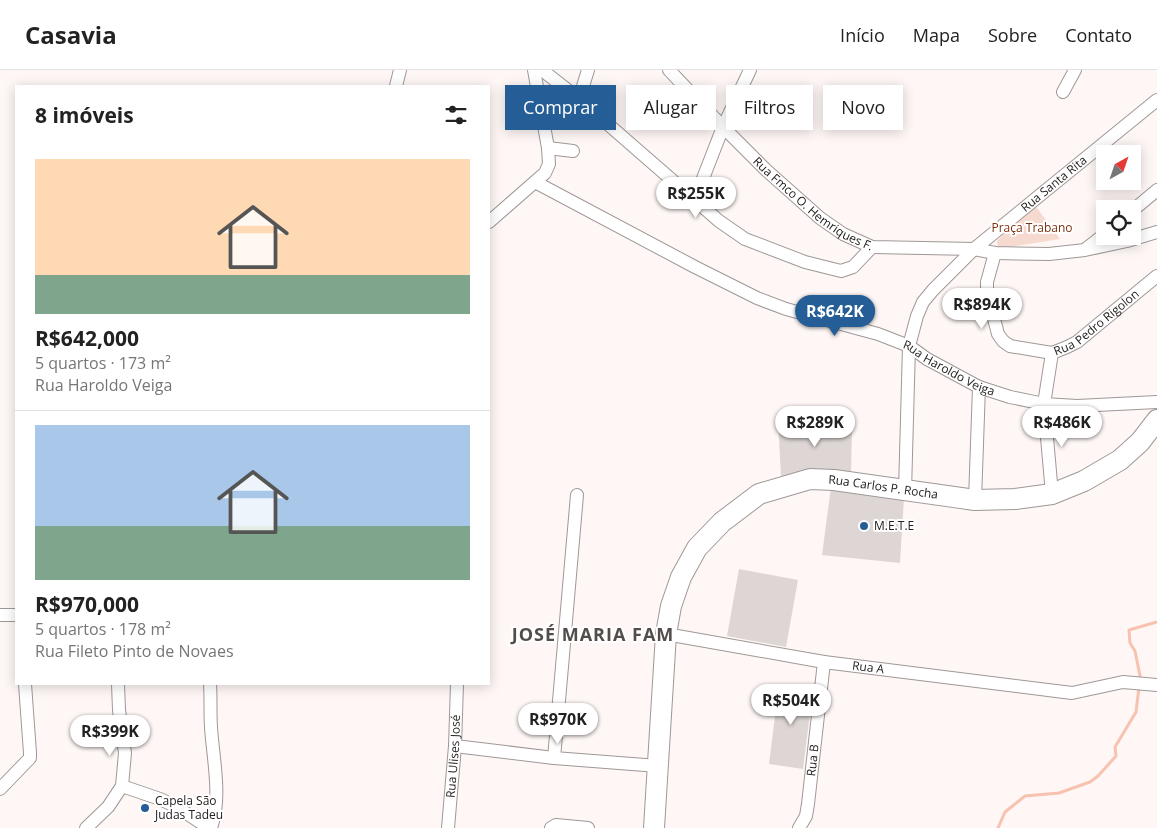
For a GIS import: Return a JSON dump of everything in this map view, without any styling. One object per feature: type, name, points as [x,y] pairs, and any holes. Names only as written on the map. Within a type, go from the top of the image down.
[{"type":"main road","name":"Rua Carlos P. Rocha","points":[[654,828],[666,634],[670,606],[681,577],[697,548],[722,522],[759,494],[810,479],[834,480],[975,500],[1015,499],[1052,494],[1084,482],[1120,460],[1140,442],[1157,420]]},
{"type":"street","points":[[396,85],[400,70]]},
{"type":"street","points":[[490,221],[535,182],[544,173],[549,164],[548,148],[534,70]]},
{"type":"street","points":[[542,70],[562,85]]},
{"type":"street","points":[[583,85],[588,70]]},
{"type":"street","name":"Rua Fmco O. Hemriques F.","points":[[669,70],[723,128],[766,170],[820,218],[843,234],[872,247],[1049,254],[1085,250],[1157,232]]},
{"type":"street","points":[[695,199],[723,128],[750,70]]},
{"type":"street","points":[[1062,92],[1075,70]]},
{"type":"street","name":"Rua Santa Rita","points":[[905,491],[909,346],[923,302],[974,250],[1157,100]]},
{"type":"street","points":[[616,130],[719,221],[744,239],[805,262],[841,271],[854,267],[872,247]]},
{"type":"street","points":[[548,148],[573,151]]},
{"type":"street","name":"Rua Haroldo Veiga","points":[[535,182],[757,298],[786,309],[878,334],[909,346],[927,359],[980,387],[1010,397],[1044,404],[1078,406],[1157,402]]},
{"type":"street","points":[[1141,203],[1157,190]]},
{"type":"street","points":[[1085,250],[1096,241]]},
{"type":"street","points":[[995,253],[987,282],[987,292],[998,334],[1002,341],[1010,346],[1052,353]]},
{"type":"street","name":"Rua Pedro Rigolon","points":[[1052,494],[1044,404],[1052,353],[1077,342],[1157,276]]},
{"type":"street","points":[[975,500],[980,387]]},
{"type":"street","points":[[554,758],[577,495]]},
{"type":"street","points":[[0,615],[15,615]]},
{"type":"street","name":"Rua A","points":[[666,634],[824,662],[1072,693],[1123,682],[1157,685]]},
{"type":"street","name":"Rua B","points":[[799,828],[806,816],[808,804],[824,662]]},
{"type":"street","points":[[0,789],[30,758],[25,685]]},
{"type":"street","points":[[86,828],[108,807],[122,786],[125,753],[119,710],[118,685]]},
{"type":"street","points":[[122,786],[177,807],[210,828],[215,816],[217,796],[211,725],[210,685]]},
{"type":"street","name":"Rua Ulises José","points":[[448,828],[455,746],[457,685]]},
{"type":"street","points":[[455,746],[554,758],[658,766]]},
{"type":"street","points":[[553,826],[588,828]]},
{"type":"green space","name":"Praça Trabano","points":[[1034,204],[1060,239],[998,249],[997,241]]},
{"type":"building","points":[[778,419],[852,425],[851,475],[781,476]]},
{"type":"building","name":"M.E.T.E","points":[[831,487],[904,498],[900,563],[822,555]]},
{"type":"building","points":[[739,569],[798,580],[786,647],[727,636]]},
{"type":"building","points":[[779,684],[813,689],[803,769],[769,764]]},
{"type":"waterway","points":[[1140,681],[1135,651],[1130,643],[1129,630],[1157,622]]},
{"type":"waterway","points":[[998,828],[1005,812],[1025,796],[1059,793],[1090,782],[1098,776],[1116,756],[1115,747],[1136,712],[1139,687]]},
{"type":"place","name":"M.E.T.E","points":[[864,526]]},
{"type":"place","name":"Capela São Judas Tadeu","points":[[145,808]]},
{"type":"district","name":"JOSÉ MARIA FAM","points":[[593,635]]}]
